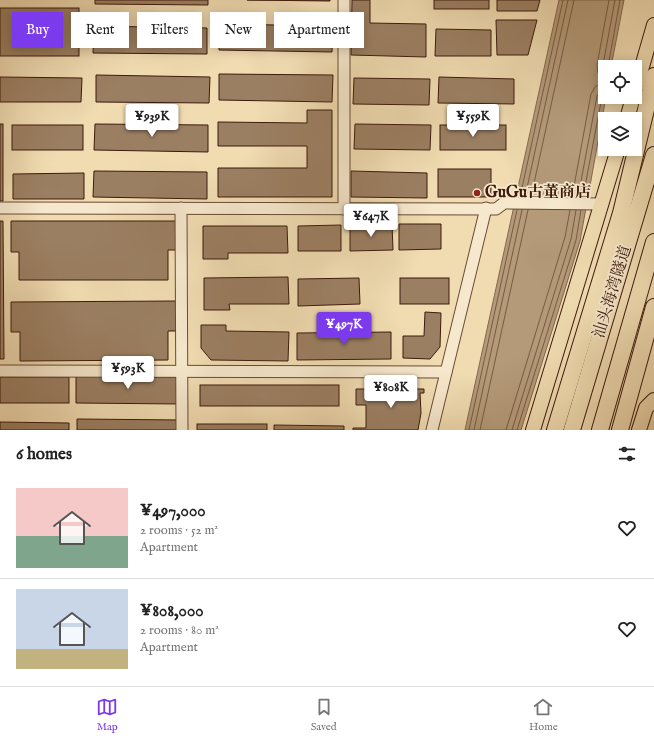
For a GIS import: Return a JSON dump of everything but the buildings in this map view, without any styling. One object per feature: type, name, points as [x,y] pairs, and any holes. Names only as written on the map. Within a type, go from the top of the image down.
[{"type":"highway","points":[[555,430],[621,213],[654,76]]},
{"type":"highway","name":"汕头海湾隧道","points":[[572,430],[654,155]]},
{"type":"highway","name":"汕头海湾隧道","points":[[600,430],[654,242]]},
{"type":"highway","points":[[620,430],[654,307]]},
{"type":"main road","points":[[642,67],[654,25]]},
{"type":"main road","points":[[533,430],[598,204],[615,156]]},
{"type":"main road","points":[[639,430],[646,408],[654,400]]},
{"type":"street","points":[[344,0],[344,209]]},
{"type":"street","points":[[0,208],[496,209],[504,203],[598,204]]},
{"type":"street","points":[[180,208],[182,430]]},
{"type":"street","points":[[432,430],[486,208]]},
{"type":"street","points":[[0,371],[446,372]]},
{"type":"water","points":[[559,0],[624,0],[612,60],[598,60],[598,104],[605,104],[603,112],[598,112],[598,141],[580,241],[521,430],[465,430]]},
{"type":"place","name":"GuGu古董商店","points":[[477,193]]}]
